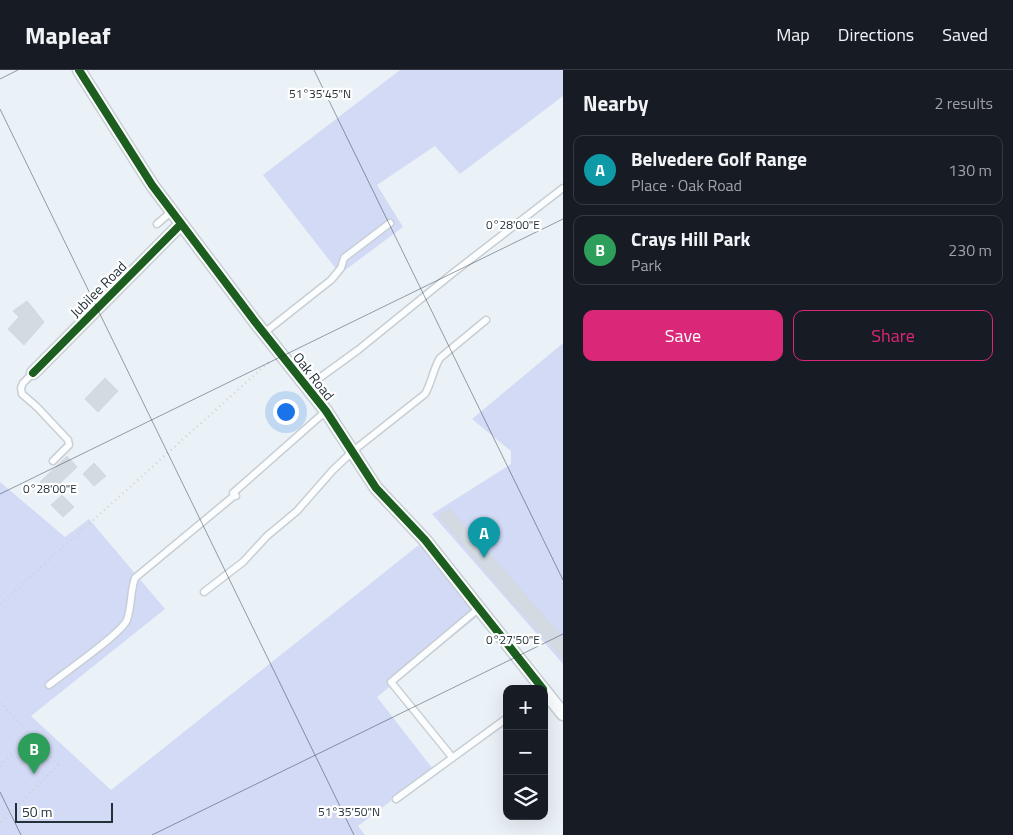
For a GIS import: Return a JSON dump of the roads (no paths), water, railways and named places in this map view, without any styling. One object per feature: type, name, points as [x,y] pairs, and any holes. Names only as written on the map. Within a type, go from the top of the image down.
[{"type":"street","name":"Oak Road","points":[[79,70],[113,125],[181,224],[326,411],[354,451],[376,488],[425,540],[539,685]]},
{"type":"street","name":"Jubilee Road","points":[[33,372],[181,224]]},
{"type":"street","name":"Oak Road","points":[[548,696],[563,714]]},
{"type":"lane","points":[[307,387],[358,350],[448,276],[563,188]]},
{"type":"lane","points":[[157,224],[172,211]]},
{"type":"lane","points":[[264,333],[331,280],[341,268],[344,258],[390,223]]},
{"type":"lane","points":[[204,592],[243,562],[354,451],[425,394],[431,384],[435,365],[440,358],[486,320]]},
{"type":"lane","points":[[33,372],[23,383],[21,388],[22,394],[68,440],[69,445],[53,461]]},
{"type":"lane","points":[[49,685],[113,636],[126,622],[130,610],[132,585],[135,578],[236,497],[232,493],[326,411]]},
{"type":"lane","points":[[452,757],[391,682],[478,609]]},
{"type":"lane","points":[[396,799],[503,721]]},
{"type":"place","name":"Belvedere Golf Range","points":[[484,558]]},
{"type":"place","name":"Crays Hill Park","points":[[34,774]]}]
